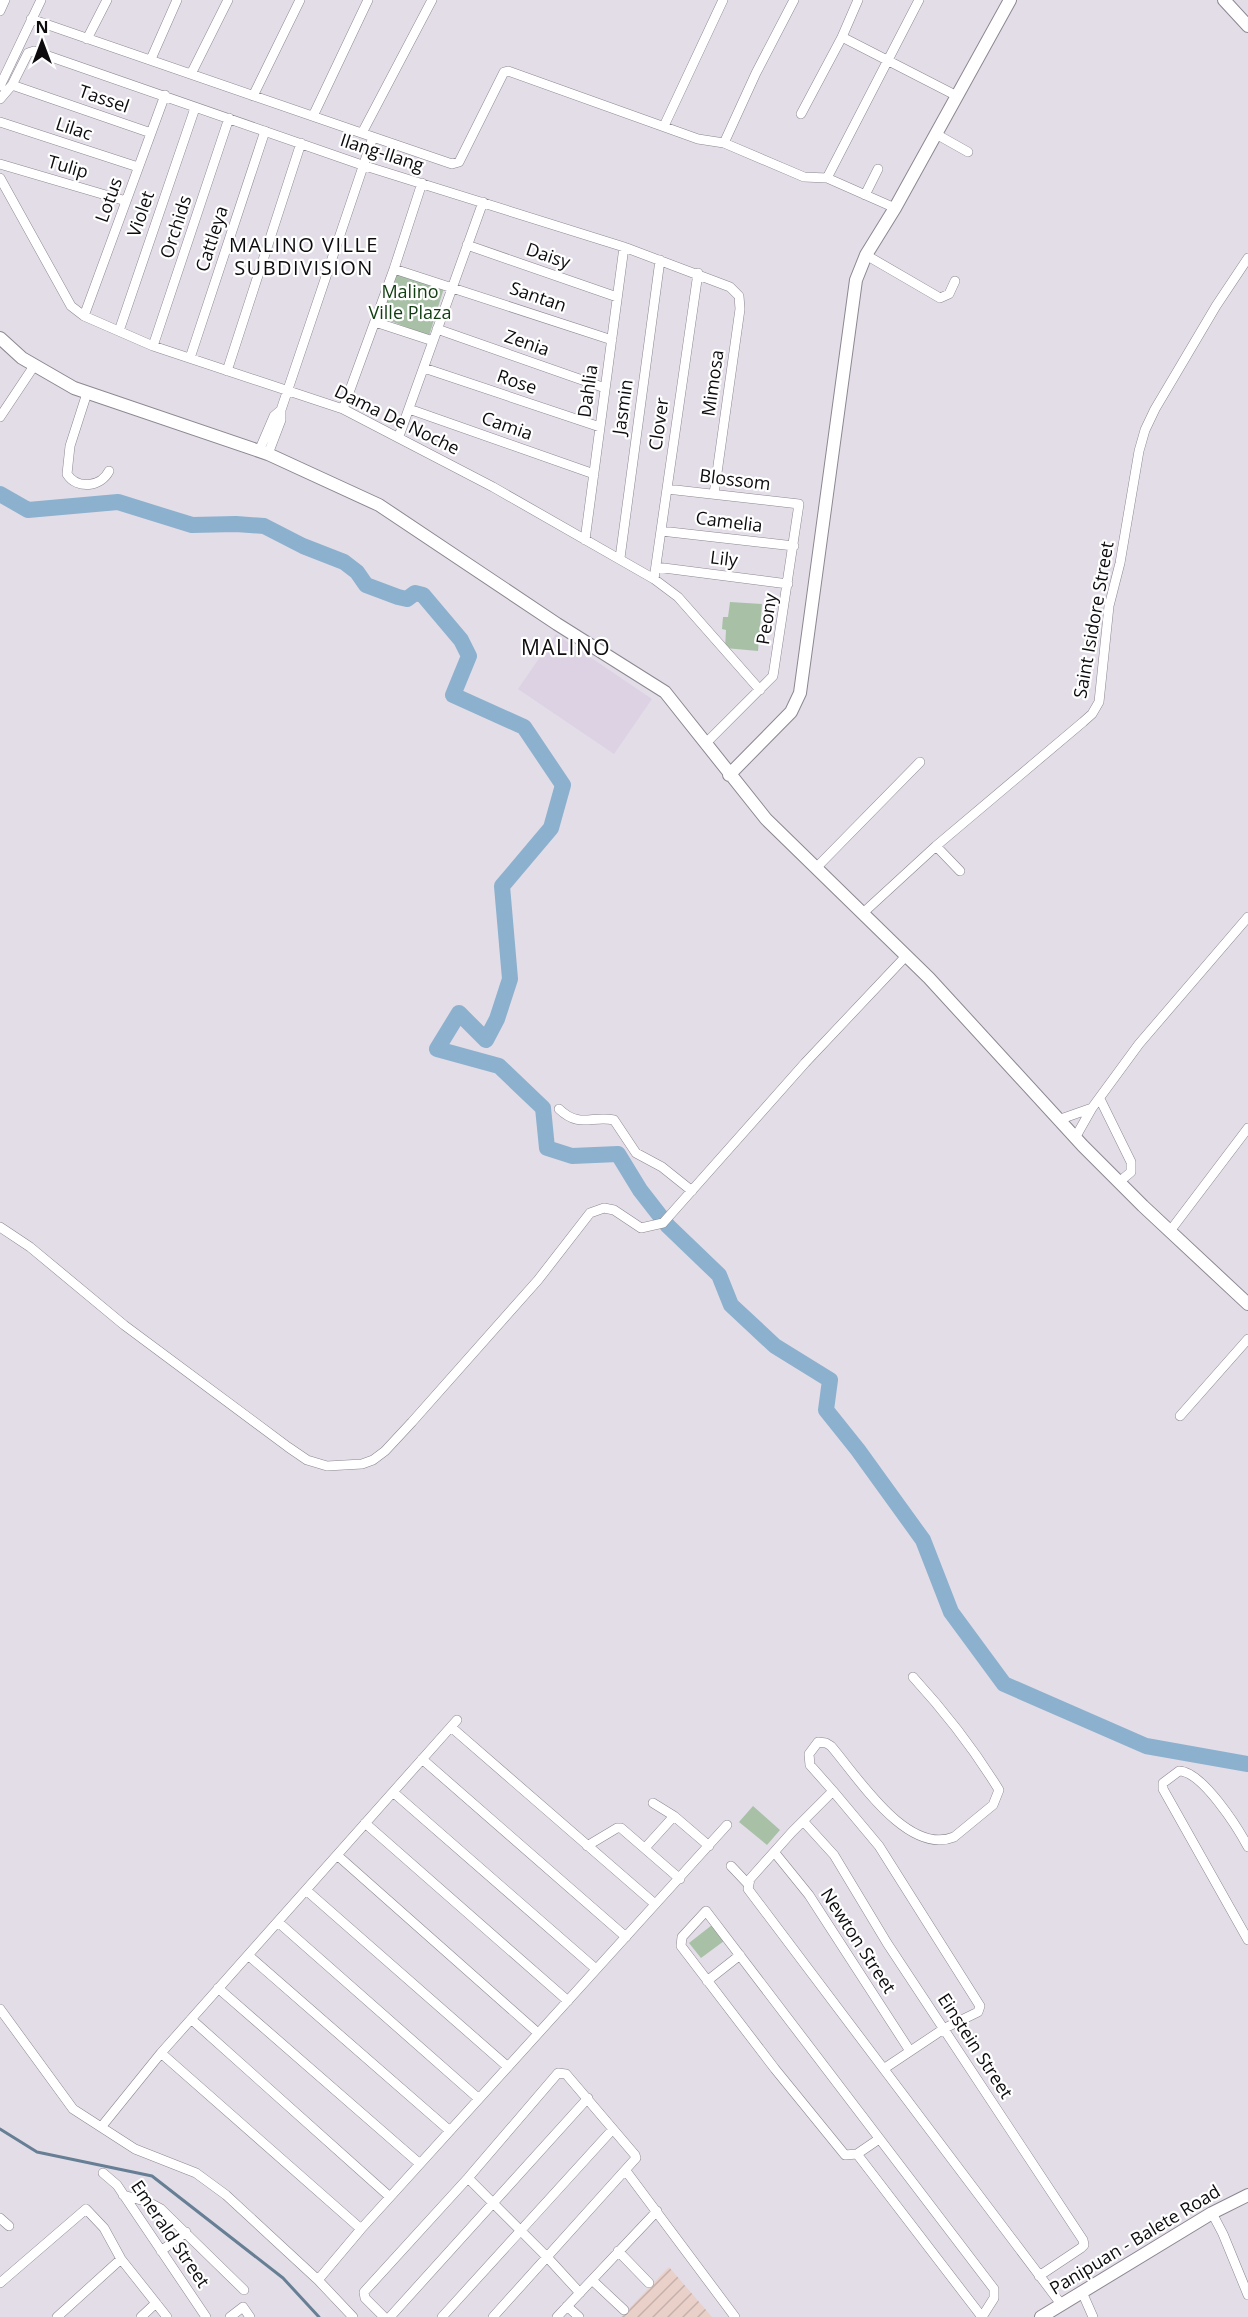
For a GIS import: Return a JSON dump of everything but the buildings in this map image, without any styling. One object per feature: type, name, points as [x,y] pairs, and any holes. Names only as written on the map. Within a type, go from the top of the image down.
[{"type":"street","points":[[0,86],[41,0]]},
{"type":"street","points":[[87,39],[106,0]]},
{"type":"street","points":[[151,59],[177,0]]},
{"type":"street","points":[[191,74],[228,0]]},
{"type":"street","points":[[253,96],[300,0]]},
{"type":"street","points":[[313,116],[368,0]]},
{"type":"street","points":[[362,134],[432,0]]},
{"type":"street","points":[[664,126],[723,0]]},
{"type":"street","points":[[724,143],[756,73],[794,0]]},
{"type":"street","points":[[801,114],[842,37],[858,0]]},
{"type":"street","points":[[826,178],[919,0]]},
{"type":"street","points":[[729,775],[791,712],[800,693],[856,280],[866,255],[895,208],[1010,0]]},
{"type":"street","points":[[1224,0],[1248,26]]},
{"type":"street","points":[[32,19],[452,164],[459,162],[504,72],[508,71],[555,90],[698,139],[724,143],[804,177],[826,178],[895,208]]},
{"type":"street","points":[[842,37],[957,96]]},
{"type":"street","name":"Ilang-Ilang","points":[[12,85],[31,51],[165,95],[195,108],[362,165],[624,247],[724,284]]},
{"type":"street","points":[[0,99],[12,85]]},
{"type":"street","name":"Tassel","points":[[12,85],[151,133]]},
{"type":"street","name":"Lotus","points":[[84,316],[165,95]]},
{"type":"street","name":"Violet","points":[[119,331],[195,108]]},
{"type":"street","name":"Orchids","points":[[153,346],[229,118]]},
{"type":"street","name":"Lilac","points":[[0,122],[138,167]]},
{"type":"street","name":"Cattleya","points":[[190,358],[265,131]]},
{"type":"street","points":[[936,134],[968,152]]},
{"type":"street","points":[[266,447],[274,416],[281,410],[373,137]]},
{"type":"street","points":[[226,371],[301,143]]},
{"type":"street","name":"Tulip","points":[[0,164],[126,201]]},
{"type":"street","points":[[865,195],[878,169]]},
{"type":"street","name":"Dama De Noche","points":[[0,178],[71,306],[84,316],[153,346],[343,409],[399,436],[493,487],[620,558],[678,597],[760,690]]},
{"type":"street","points":[[343,409],[394,269],[422,183]]},
{"type":"street","points":[[399,436],[483,202]]},
{"type":"street","name":"Daisy","points":[[467,245],[617,297]]},
{"type":"street","name":"Dahlia","points":[[585,540],[624,247]]},
{"type":"street","points":[[866,255],[940,298],[949,294],[955,281]]},
{"type":"street","name":"Saint Isidore Street","points":[[863,913],[936,846],[1083,722],[1096,708],[1103,675],[1109,606],[1120,563],[1139,451],[1146,430],[1155,409],[1216,306],[1248,258]]},
{"type":"street","name":"Jasmin","points":[[620,558],[660,260]]},
{"type":"street","name":"Santan","points":[[394,269],[453,286],[612,340]]},
{"type":"street","name":"Clover","points":[[654,579],[698,273]]},
{"type":"street","name":"Mimosa","points":[[714,494],[740,309],[739,296],[736,291],[724,284]]},
{"type":"street","points":[[375,322],[433,341]]},
{"type":"street","name":"Zenia","points":[[437,329],[605,388]]},
{"type":"street","points":[[0,338],[34,366],[87,393],[266,447],[379,505],[557,624],[657,686],[672,700],[766,819],[907,955],[1075,1138],[1248,1304]]},
{"type":"street","points":[[0,417],[34,366]]},
{"type":"street","name":"Rose","points":[[424,368],[600,428]]},
{"type":"street","points":[[87,393],[70,446],[67,474],[71,480],[87,485],[105,479],[109,471]]},
{"type":"street","name":"Camia","points":[[409,409],[594,474]]},
{"type":"street","name":"Blossom","points":[[667,489],[799,504]]},
{"type":"street","name":"Peony","points":[[705,744],[760,690],[773,676],[776,669],[799,504]]},
{"type":"street","name":"Camelia","points":[[661,531],[794,546]]},
{"type":"street","name":"Lily","points":[[656,567],[788,584]]},
{"type":"street","points":[[816,868],[920,762]]},
{"type":"street","points":[[936,846],[960,872]]},
{"type":"street","points":[[1075,1138],[1092,1108],[1139,1044],[1248,917]]},
{"type":"street","points":[[0,1227],[30,1247],[124,1325],[288,1447],[308,1460],[334,1466],[362,1464],[385,1451],[538,1280],[590,1213],[604,1208],[614,1210],[641,1228],[663,1223],[812,1055],[907,955]]},
{"type":"street","points":[[1100,1099],[1131,1162],[1131,1172],[1119,1182]]},
{"type":"street","points":[[1058,1120],[1092,1108]]},
{"type":"street","points":[[559,1109],[576,1121],[592,1122],[605,1118],[614,1120],[636,1153],[662,1167],[692,1191]]},
{"type":"street","points":[[1170,1231],[1248,1128]]},
{"type":"street","points":[[1180,1416],[1248,1339]]},
{"type":"street","points":[[885,2068],[945,2028],[978,2012],[980,2006],[879,1846],[810,1765],[809,1754],[818,1742],[826,1743],[831,1746],[892,1819],[917,1834],[937,1841],[954,1837],[993,1805],[999,1790],[948,1715],[913,1677]]},
{"type":"street","points":[[102,2126],[161,2053],[454,1723],[587,1846],[655,1904]]},
{"type":"street","points":[[422,1759],[626,1937]]},
{"type":"street","points":[[1248,1847],[1236,1824],[1215,1796],[1186,1772],[1179,1772],[1163,1783],[1163,1789],[1248,1940]]},
{"type":"street","points":[[747,1884],[833,1791]]},
{"type":"street","points":[[393,1792],[596,1969]]},
{"type":"street","points":[[653,1803],[674,1816],[709,1846]]},
{"type":"street","points":[[645,1848],[674,1816]]},
{"type":"street","name":"Einstein Street","points":[[804,1822],[834,1854],[887,1942],[1083,2240],[1084,2245],[1081,2248],[1039,2276]]},
{"type":"street","points":[[365,1823],[568,2001]]},
{"type":"street","points":[[1236,1824],[1248,1825]]},
{"type":"street","points":[[318,2280],[361,2229],[727,1825]]},
{"type":"street","points":[[587,1846],[620,1827],[680,1879]]},
{"type":"street","name":"Newton Street","points":[[775,1853],[809,1895],[910,2051]]},
{"type":"street","points":[[337,1855],[538,2033]]},
{"type":"street","points":[[731,1866],[747,1884],[748,1889],[1061,2304]]},
{"type":"street","points":[[306,1890],[508,2067]]},
{"type":"street","points":[[857,2154],[982,2317],[994,2298],[994,2289],[706,1911],[701,1914],[680,1942],[706,1981],[775,2069],[845,2155],[857,2154],[879,2139]]},
{"type":"street","points":[[278,1922],[478,2099]]},
{"type":"street","points":[[248,1955],[450,2131]]},
{"type":"street","points":[[706,1981],[740,1955]]},
{"type":"street","points":[[218,1988],[420,2164]]},
{"type":"street","points":[[0,2009],[73,2109],[135,2149],[196,2173],[226,2195],[318,2280],[353,2317]]},
{"type":"street","points":[[191,2019],[390,2197]]},
{"type":"street","points":[[161,2053],[361,2229]]},
{"type":"street","points":[[384,2317],[365,2298],[364,2292],[468,2178],[558,2073],[566,2074],[635,2155],[634,2161],[493,2317]]},
{"type":"street","points":[[390,2317],[588,2098]]},
{"type":"street","points":[[442,2317],[613,2129]]},
{"type":"street","points":[[626,2171],[735,2317]]},
{"type":"street","name":"Emerald Street","points":[[103,2173],[123,2195],[206,2317]]},
{"type":"street","points":[[468,2178],[580,2293]]},
{"type":"street","points":[[123,2195],[148,2202],[161,2209],[244,2290]]},
{"type":"street","name":"Panipuan - Balete Road","points":[[1041,2317],[1212,2213],[1248,2195]]},
{"type":"street","points":[[0,2283],[84,2207],[104,2228],[122,2259],[167,2317]]},
{"type":"street","points":[[557,2317],[657,2211]]},
{"type":"street","points":[[1212,2213],[1248,2295]]},
{"type":"street","points":[[0,2218],[9,2226]]},
{"type":"street","points":[[161,2251],[186,2232]]},
{"type":"street","points":[[618,2251],[649,2283]]},
{"type":"street","points":[[57,2317],[122,2259]]},
{"type":"street","points":[[592,2280],[624,2310]]},
{"type":"street","points":[[1082,2292],[1093,2317]]},
{"type":"street","points":[[141,2317],[156,2303]]},
{"type":"street","points":[[567,2306],[579,2317]]},
{"type":"street","points":[[230,2317],[243,2307],[250,2317]]},
{"type":"shaded area","points":[[556,634],[652,699],[614,754],[518,689]]},
{"type":"shaded area","points":[[669,2267],[712,2317],[621,2317]]},
{"type":"green space","name":"Malino Ville Plaza","points":[[393,271],[444,288],[429,336],[378,316]]},
{"type":"green space","points":[[730,602],[762,604],[758,651],[725,648],[726,630],[722,629],[723,617],[728,617]]},
{"type":"green space","points":[[753,1806],[780,1830],[767,1845],[739,1822]]},
{"type":"green space","points":[[712,1925],[724,1941],[701,1958],[689,1943]]},
{"type":"waterway","points":[[0,494],[28,510],[118,502],[192,525],[264,526],[303,546],[344,562],[357,572],[366,585],[407,599],[415,593],[423,595],[461,640],[469,656],[453,695],[524,727],[563,785],[551,828],[502,886],[510,979],[497,1019],[486,1040],[459,1013],[437,1049],[499,1066],[543,1108],[547,1148],[572,1156],[618,1154],[640,1190],[668,1226],[719,1275],[731,1305],[775,1346],[830,1380],[826,1410],[923,1540],[951,1612],[1004,1684],[1146,1746],[1248,1764]]},
{"type":"waterway","points":[[0,2129],[37,2152],[152,2176],[283,2278],[319,2317]]},
{"type":"district","name":"MALINO VILLE SUBDIVISION","points":[[304,256]]},
{"type":"district","name":"MALINO","points":[[566,648]]}]
